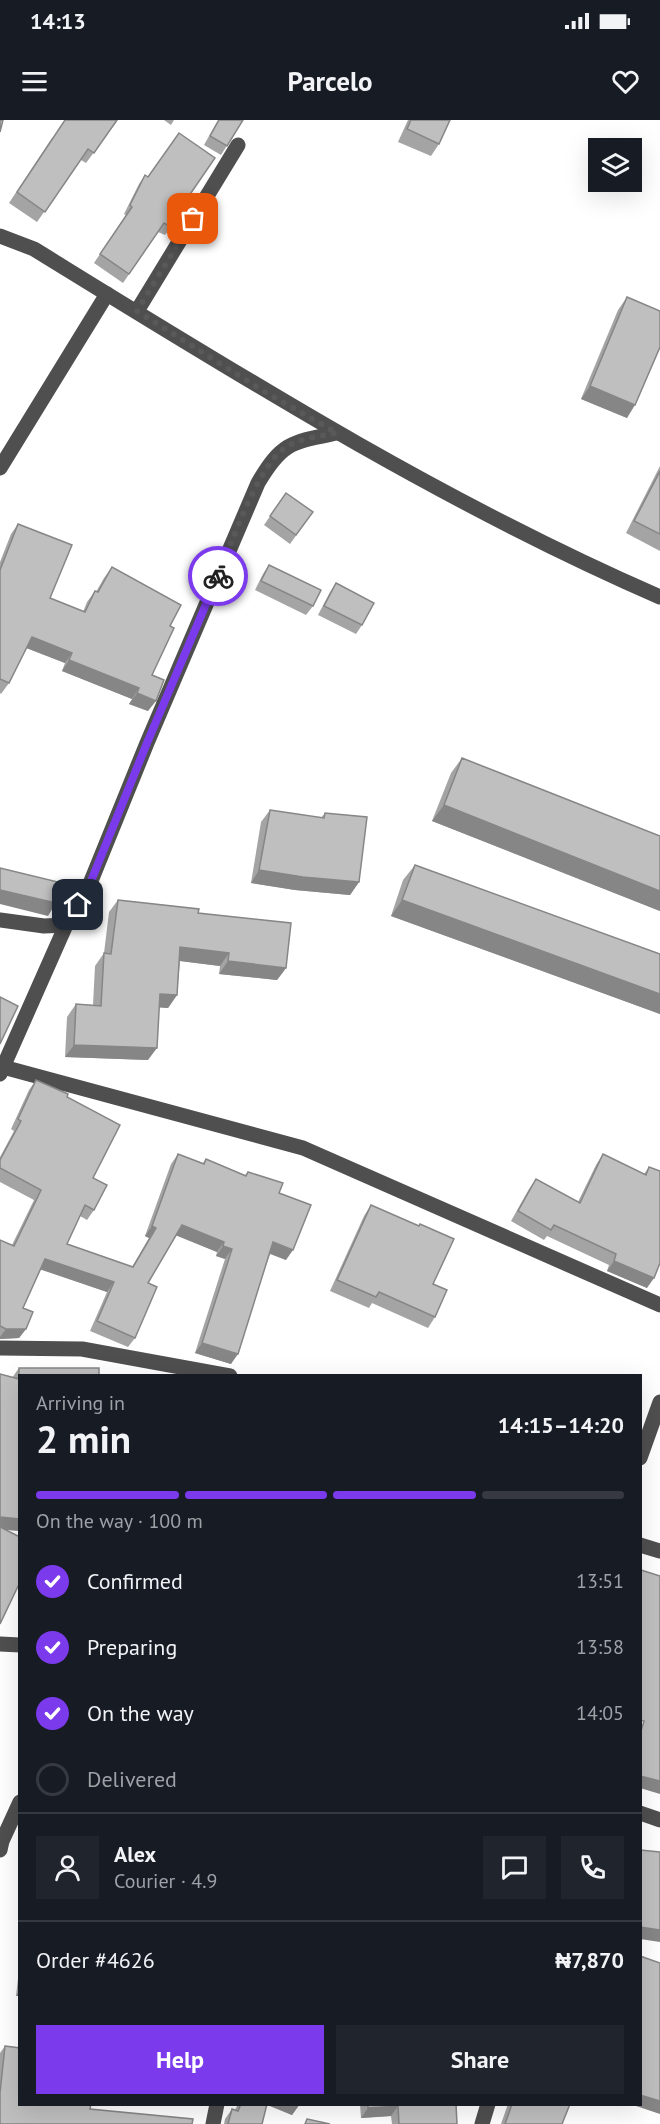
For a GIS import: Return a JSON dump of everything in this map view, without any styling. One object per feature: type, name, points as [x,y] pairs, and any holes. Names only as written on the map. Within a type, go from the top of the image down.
[{"type":"street","points":[[137,311],[238,145]]},
{"type":"street","points":[[0,236],[34,249],[265,392],[337,433],[512,528],[660,597]]},
{"type":"street","points":[[0,468],[107,294]]},
{"type":"street","points":[[337,433],[309,438],[286,446],[270,462],[258,483],[147,743],[89,886],[66,925],[2,1070],[303,1148],[660,1305]]},
{"type":"street","points":[[0,920],[44,926],[66,925]]},
{"type":"street","points":[[0,1348],[82,1349],[219,1374]]},
{"type":"street","points":[[137,1374],[142,1360]]},
{"type":"street","points":[[644,1434],[660,1402]]},
{"type":"street","points":[[642,1546],[660,1551]]},
{"type":"street","points":[[0,1644],[18,1645]]},
{"type":"street","points":[[0,1850],[18,1806]]},
{"type":"street","points":[[642,1814],[660,1820]]},
{"type":"street","points":[[213,2124],[217,2106]]},
{"type":"street","points":[[482,2124],[487,2106]]},
{"type":"building","points":[[65,120],[117,120],[94,153],[88,149],[45,212],[17,192]]},
{"type":"building","points":[[219,120],[243,120],[227,146],[210,136]]},
{"type":"building","points":[[411,120],[450,120],[439,144],[407,129]]},
{"type":"building","points":[[179,133],[215,158],[182,206],[171,227],[164,223],[129,274],[100,254],[132,207],[130,205],[145,175],[148,177]]},
{"type":"building","points":[[627,297],[660,311],[660,347],[635,405],[590,386]]},
{"type":"building","points":[[660,471],[660,534],[634,521]]},
{"type":"building","points":[[286,493],[313,512],[296,535],[270,516]]},
{"type":"building","points":[[18,524],[72,545],[50,598],[85,612],[95,591],[98,592],[112,567],[181,605],[170,626],[174,628],[152,675],[164,680],[156,701],[137,693],[139,688],[69,660],[72,653],[32,637],[9,683],[0,679],[0,570]]},
{"type":"building","points":[[269,565],[321,590],[313,606],[261,581]]},
{"type":"building","points":[[336,583],[374,603],[362,625],[324,606]]},
{"type":"building","points":[[462,758],[660,836],[660,891],[444,805]]},
{"type":"building","points":[[270,810],[324,818],[325,813],[367,817],[359,882],[259,870]]},
{"type":"building","points":[[415,865],[660,954],[660,994],[402,900]]},
{"type":"building","points":[[0,868],[62,883],[56,903],[0,890]]},
{"type":"building","points":[[118,900],[199,909],[198,913],[291,923],[286,968],[228,961],[229,953],[180,947],[177,995],[160,994],[157,1048],[74,1045],[76,1004],[101,1006],[104,953],[111,954]]},
{"type":"building","points":[[0,997],[18,1006],[0,1044]]},
{"type":"building","points":[[36,1080],[68,1094],[67,1097],[120,1125],[93,1178],[107,1185],[94,1210],[85,1205],[67,1244],[133,1267],[156,1228],[152,1226],[178,1154],[204,1164],[206,1159],[246,1176],[248,1172],[283,1183],[279,1193],[311,1205],[293,1250],[273,1242],[238,1354],[202,1343],[232,1249],[223,1246],[224,1242],[182,1225],[148,1283],[157,1287],[135,1338],[97,1321],[114,1282],[45,1259],[23,1308],[33,1312],[26,1329],[6,1329],[0,1326],[0,1240],[14,1246],[41,1190],[0,1168],[0,1160],[21,1121],[18,1119]]},
{"type":"building","points":[[603,1154],[646,1175],[649,1167],[660,1171],[660,1263],[654,1278],[614,1261],[616,1254],[554,1225],[551,1230],[518,1211],[536,1179],[580,1203]]},
{"type":"building","points":[[371,1205],[454,1239],[433,1284],[447,1290],[435,1317],[379,1292],[376,1297],[337,1280]]},
{"type":"building","points":[[19,1368],[99,1368],[99,1374],[19,1374]]},
{"type":"building","points":[[0,1374],[18,1379],[18,1519],[0,1517]]},
{"type":"building","points":[[0,1527],[18,1536],[18,1586],[0,1624]]},
{"type":"building","points":[[642,1570],[660,1576],[660,1781],[642,1776],[644,1721],[642,1720]]},
{"type":"building","points":[[642,1850],[660,1852],[660,1930],[642,1927]]},
{"type":"building","points":[[642,1957],[660,1963],[660,2101],[642,2096]]},
{"type":"building","points":[[5,2046],[18,2048],[18,2106],[91,2106],[90,2109],[193,2119],[192,2124],[0,2124],[0,2093]]},
{"type":"building","points":[[240,2106],[266,2106],[262,2124],[228,2124],[232,2109],[238,2111]]},
{"type":"building","points":[[368,2106],[398,2106],[368,2108]]},
{"type":"building","points":[[398,2106],[456,2106],[457,2124],[399,2124]]},
{"type":"building","points":[[511,2106],[569,2106],[562,2124],[505,2124]]},
{"type":"building","points":[[307,2119],[330,2124],[305,2124]]},
{"type":"way so far","points":[[193,219],[137,311],[265,392],[337,433],[309,438],[286,446],[270,462],[258,483],[218,576]]},
{"type":"route","points":[[78,905],[89,886],[218,576]]}]
